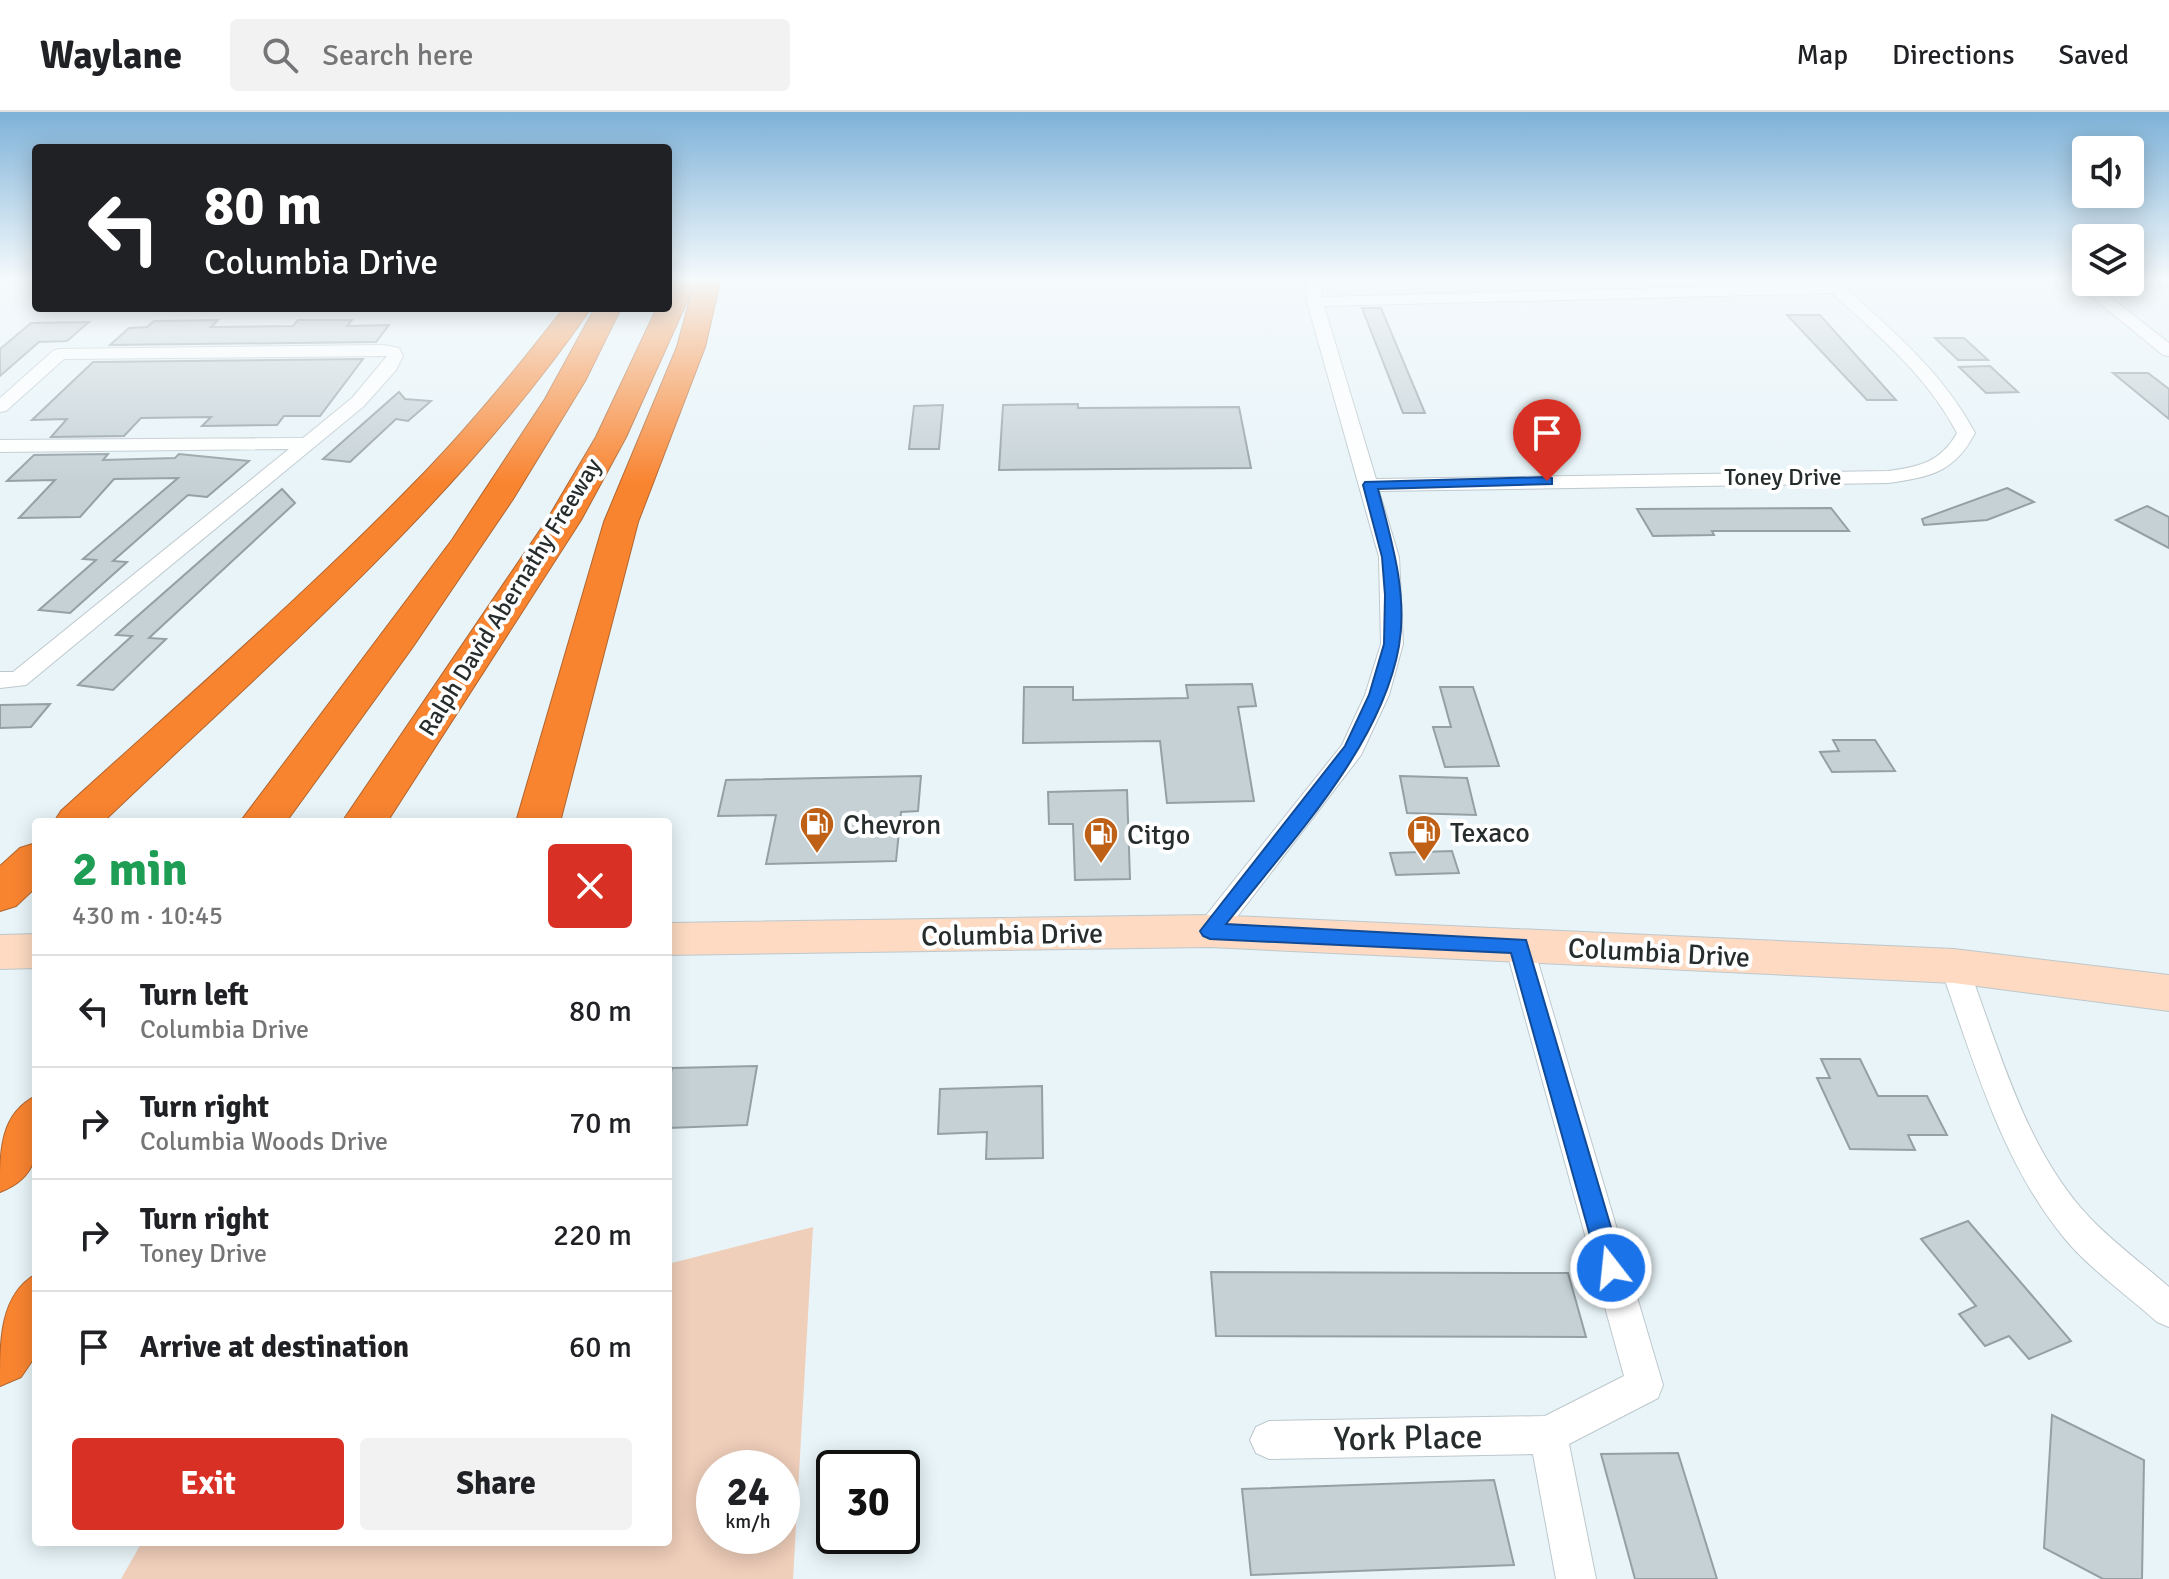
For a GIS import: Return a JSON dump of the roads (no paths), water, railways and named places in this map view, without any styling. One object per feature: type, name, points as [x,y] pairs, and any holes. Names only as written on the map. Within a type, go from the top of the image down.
[{"type":"highway","points":[[80,818],[323,590],[438,477],[548,346]]},
{"type":"highway","points":[[265,818],[420,611],[501,493],[560,399],[588,346]]},
{"type":"highway","name":"Ralph David Abernathy Freeway","points":[[367,818],[564,520],[611,437],[653,346]]},
{"type":"highway","points":[[539,818],[621,522],[691,346]]},
{"type":"highway","points":[[0,893],[32,864]]},
{"type":"highway","points":[[0,1167],[32,1125]]},
{"type":"highway","points":[[0,1356],[32,1309]]},
{"type":"main road","name":"Columbia Drive","points":[[672,939],[1210,931],[1954,966],[2169,993]]},
{"type":"main road","points":[[0,952],[32,951]]},
{"type":"street","points":[[1210,931],[1352,749],[1377,695],[1392,644],[1389,557],[1328,346]]},
{"type":"street","name":"Toney Drive","points":[[1370,485],[1888,477],[1928,471],[1957,453],[1966,433],[1957,412],[1896,346]]},
{"type":"street","points":[[0,407],[60,354],[393,352],[395,356],[358,402],[18,680],[0,680]]},
{"type":"street","points":[[0,446],[306,443]]},
{"type":"street","name":"York Place","points":[[1269,1440],[1548,1435],[1645,1385],[1519,945]]},
{"type":"street","points":[[1954,966],[1998,1085],[2033,1166],[2078,1229],[2169,1310]]},
{"type":"street","points":[[1548,1435],[1576,1579]]},
{"type":"place","name":"Chevron","points":[[817,855]]},
{"type":"place","name":"Texaco","points":[[1424,863]]},
{"type":"place","name":"Citgo","points":[[1101,865]]}]
